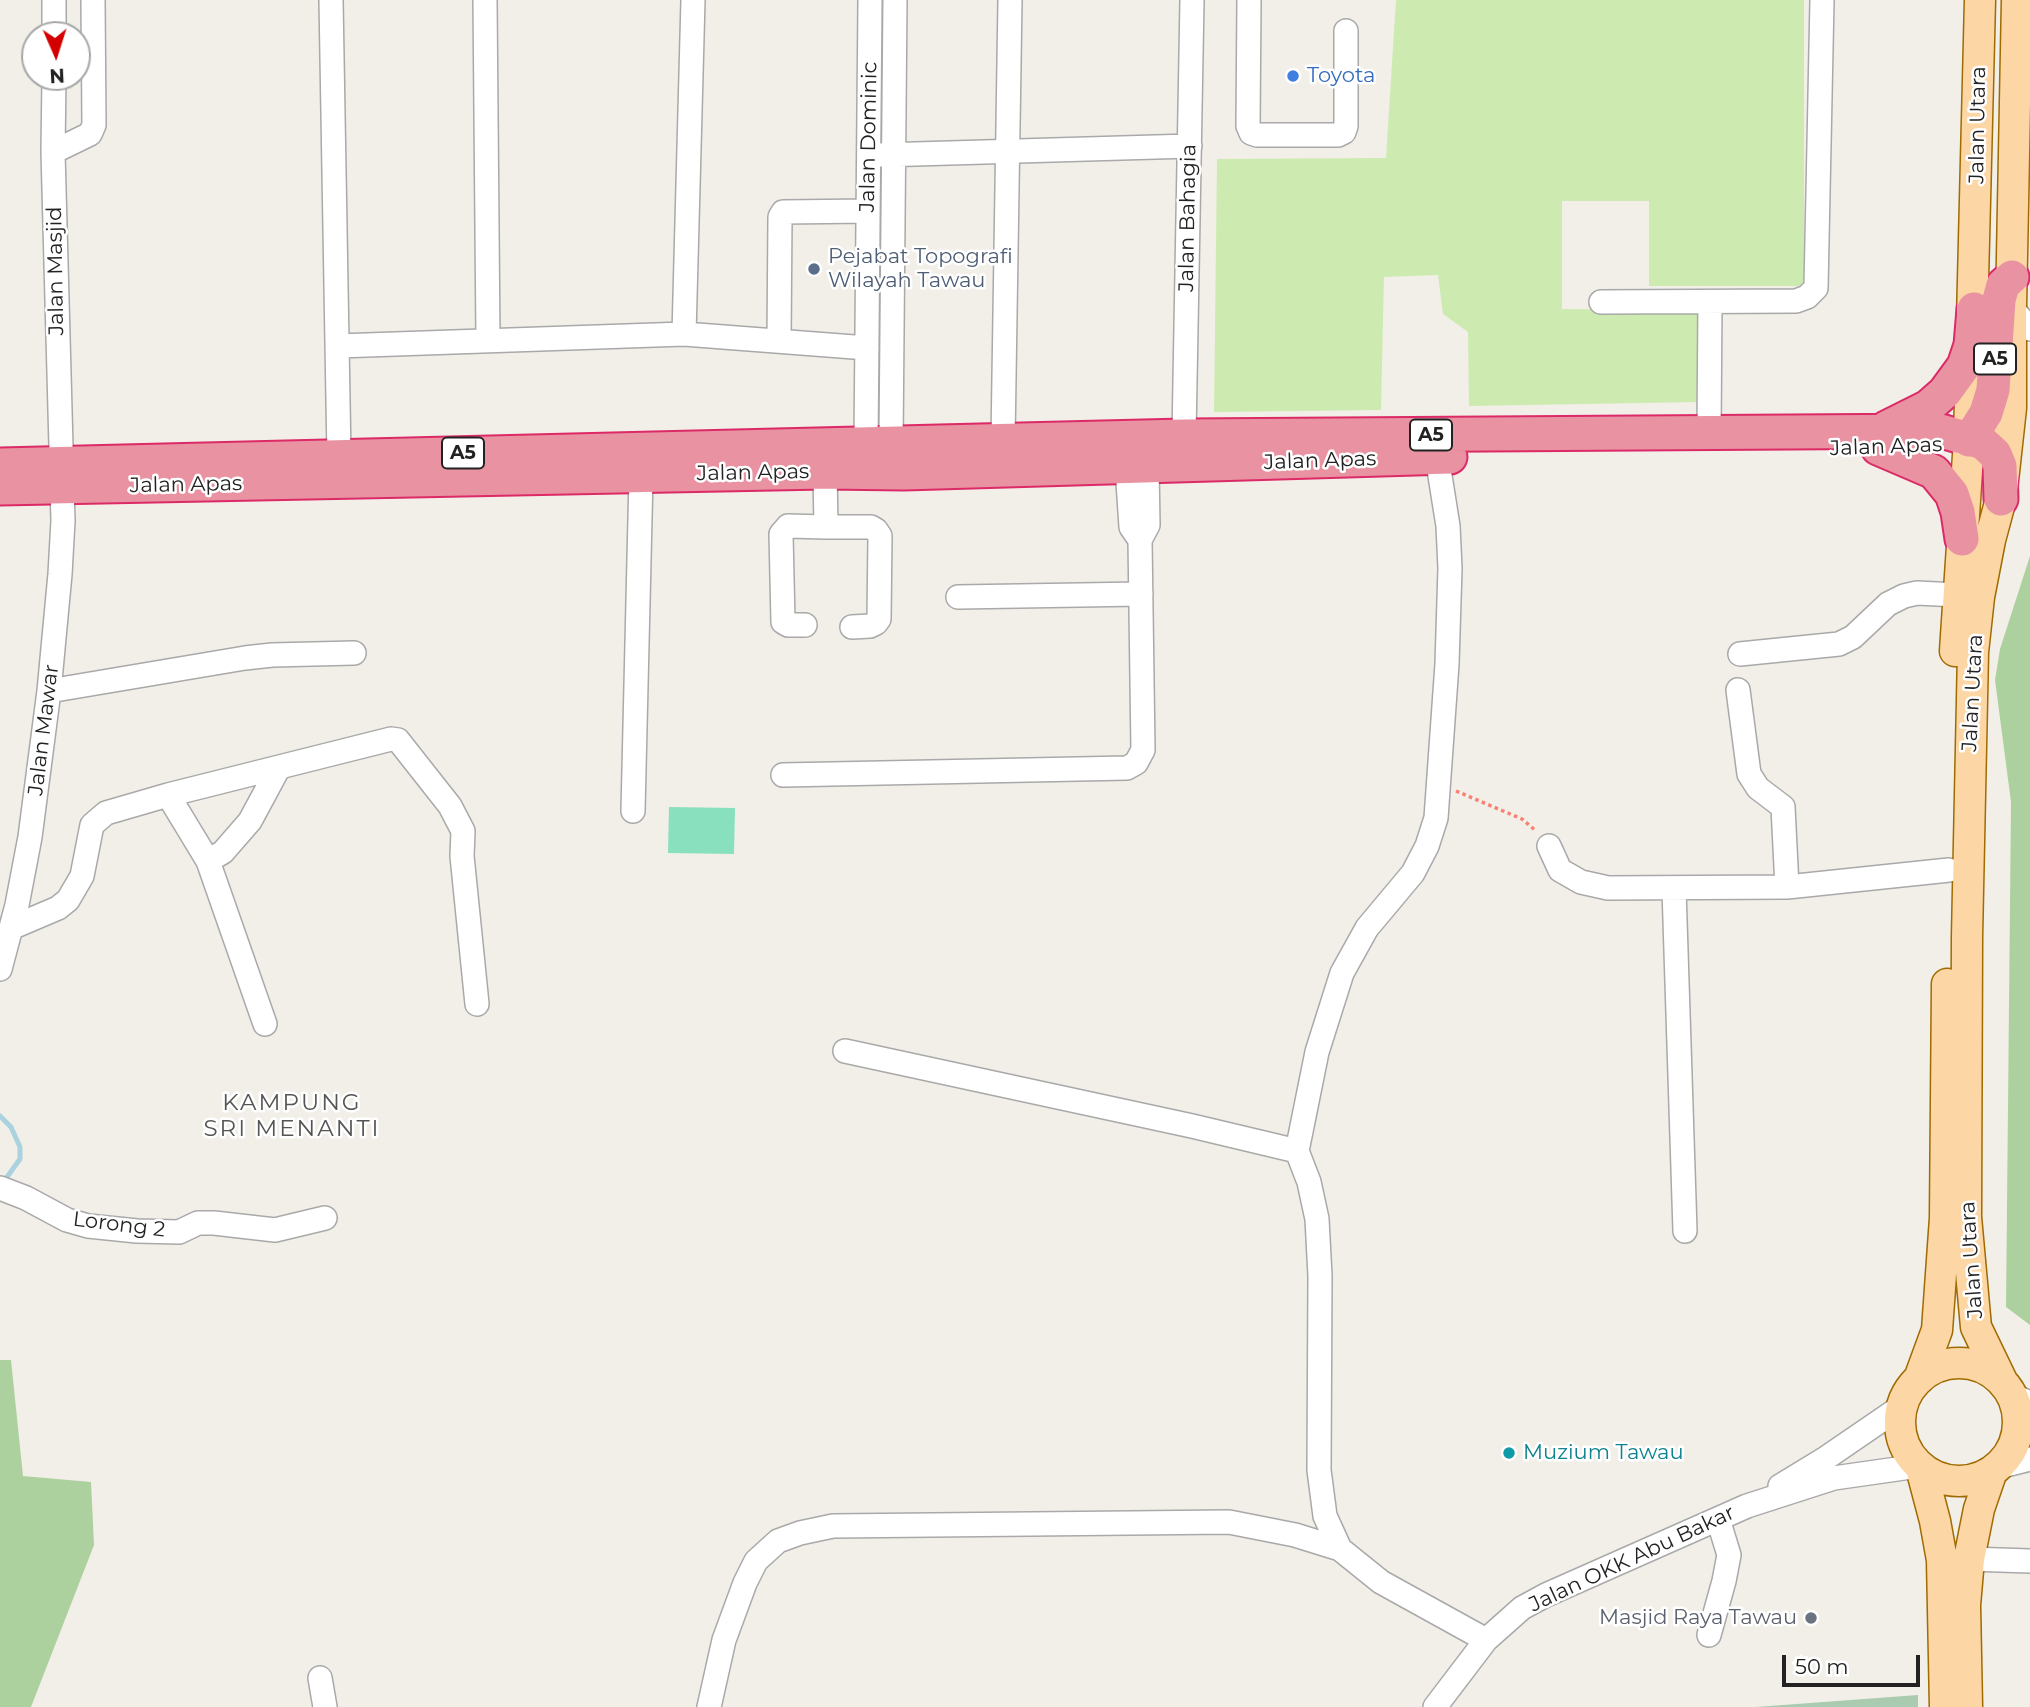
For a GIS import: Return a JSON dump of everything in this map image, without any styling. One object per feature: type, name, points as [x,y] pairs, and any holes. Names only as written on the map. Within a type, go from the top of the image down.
[{"type":"highway","name":"A5","points":[[1969,440],[1986,412],[1993,390],[1999,300],[2003,285],[2018,304]]},
{"type":"highway","points":[[1962,539],[1952,494],[1934,472],[1877,440],[1928,407],[1945,392],[1964,366],[1971,345],[1974,309]]},
{"type":"highway","name":"Jalan Apas","points":[[61,476],[339,457],[1184,436],[1709,433],[1877,440],[1941,449],[1969,440]]},
{"type":"highway","name":"Jalan Apas","points":[[61,476],[904,473],[1877,440]]},
{"type":"highway","points":[[1969,440],[1983,443],[1995,454],[2000,466],[2001,499]]},
{"type":"highway","points":[[879,442],[872,454],[904,473]]},
{"type":"highway","name":"A5","points":[[0,465],[61,476]]},
{"type":"highway","name":"A5","points":[[0,488],[61,476]]},
{"type":"main road","name":"Jalan Utara","points":[[1919,1379],[1937,1330],[1945,1218],[1949,786],[1969,440],[1980,0]]},
{"type":"main road","name":"Jalan Utara","points":[[2015,1393],[1976,1327],[1966,1217],[1973,652],[1982,585],[2001,499],[2021,372],[2018,304],[2021,11]]},
{"type":"main road","points":[[1952,1363],[1971,1364],[1989,1371],[2015,1393],[2017,1433],[2011,1452],[1995,1469],[1975,1479],[1956,1481],[1937,1478],[1919,1467],[1901,1438],[1899,1422],[1908,1391],[1919,1379],[1934,1368],[1952,1363]]},
{"type":"main road","points":[[1919,1467],[1935,1521],[1942,1560],[1945,1707]]},
{"type":"main road","points":[[1967,1707],[1965,1605],[1969,1559],[1979,1509],[1995,1469]]},
{"type":"street","points":[[54,0],[54,21]]},
{"type":"street","points":[[53,152],[90,134],[94,125],[93,0]]},
{"type":"street","points":[[331,0],[339,457]]},
{"type":"street","points":[[485,0],[488,340]]},
{"type":"street","points":[[684,334],[693,0]]},
{"type":"street","name":"Jalan Dominic","points":[[870,0],[867,348],[879,442]]},
{"type":"street","name":"Jalan Dominic","points":[[879,442],[894,155],[895,0]]},
{"type":"street","points":[[1003,440],[1010,0]]},
{"type":"street","name":"Jalan Bahagia","points":[[1184,436],[1192,0]]},
{"type":"street","points":[[1250,0],[1248,126],[1251,133],[1257,135],[1338,135],[1344,132],[1346,31]]},
{"type":"street","points":[[1601,302],[1796,301],[1807,298],[1815,288],[1822,0]]},
{"type":"street","name":"Jalan Masjid","points":[[54,91],[61,476]]},
{"type":"street","points":[[869,156],[1189,146]]},
{"type":"street","points":[[779,340],[779,224],[783,212],[868,211]]},
{"type":"street","points":[[1709,433],[1710,302]]},
{"type":"street","points":[[338,346],[684,334],[867,348]]},
{"type":"street","points":[[1340,1549],[1325,1516],[1319,1470],[1320,1276],[1317,1219],[1309,1182],[1297,1152],[1317,1052],[1342,973],[1367,928],[1413,873],[1423,855],[1436,818],[1450,568],[1448,526],[1437,457]]},
{"type":"street","points":[[783,775],[1127,768],[1136,762],[1143,750],[1140,540],[1148,525],[1137,467]]},
{"type":"street","points":[[825,472],[826,527]]},
{"type":"street","name":"Jalan Mawar","points":[[0,969],[11,928],[9,904],[30,837],[49,691],[63,521],[61,476]]},
{"type":"street","points":[[633,811],[641,476]]},
{"type":"street","points":[[805,625],[788,625],[783,622],[781,534],[788,526],[871,527],[880,536],[879,619],[870,626],[852,626]]},
{"type":"street","points":[[1740,654],[1839,644],[1853,637],[1888,604],[1904,596],[1917,593],[1958,595]]},
{"type":"street","points":[[958,597],[1141,594]]},
{"type":"street","points":[[49,691],[245,658],[355,653]]},
{"type":"street","points":[[1738,691],[1749,774],[1758,788],[1783,807],[1787,887]]},
{"type":"street","points":[[11,928],[58,908],[68,900],[82,876],[90,831],[97,819],[106,813],[168,794],[278,769],[385,739],[398,740],[450,807],[463,831],[462,856],[477,1004]]},
{"type":"street","points":[[208,861],[223,852],[250,821],[278,769]]},
{"type":"street","points":[[168,794],[208,861],[265,1024]]},
{"type":"street","points":[[1549,846],[1560,870],[1581,882],[1608,888],[1787,887],[1949,870]]},
{"type":"street","points":[[1674,889],[1685,1231]]},
{"type":"street","points":[[845,1051],[1192,1126],[1297,1152]]},
{"type":"street","name":"Lorong 2","points":[[0,1188],[26,1198],[67,1220],[88,1226],[137,1231],[179,1233],[198,1223],[275,1230],[325,1218]]},
{"type":"street","name":"Jalan OKK Abu Bakar","points":[[1747,1506],[1826,1458],[1902,1406]]},
{"type":"street","points":[[1995,1469],[2030,1459]]},
{"type":"street","name":"Jalan OKK Abu Bakar","points":[[1435,1707],[1486,1640],[1522,1608],[1546,1595],[1747,1506],[1834,1478],[1919,1467]]},
{"type":"street","points":[[1709,1635],[1729,1555],[1718,1519]]},
{"type":"street","points":[[709,1707],[724,1640],[757,1560],[778,1541],[800,1533],[847,1526],[1229,1522],[1295,1535],[1340,1549],[1381,1581],[1486,1640]]},
{"type":"street","points":[[1969,1559],[2030,1561]]},
{"type":"street","points":[[320,1678],[325,1707]]},
{"type":"path","points":[[1439,785],[1471,796],[1522,820],[1549,846]]},
{"type":"green space","points":[[1396,0],[1804,0],[1804,286],[1649,286],[1649,201],[1562,201],[1562,309],[1700,310],[1700,402],[1469,406],[1468,332],[1443,314],[1438,275],[1384,277],[1381,410],[1214,412],[1217,159],[1386,158]]},
{"type":"green space","points":[[2030,556],[2030,1325],[2006,1307],[2011,802],[1995,680],[2000,649]]},
{"type":"green space","points":[[669,807],[735,808],[734,854],[668,853]]},
{"type":"green space","points":[[0,1360],[11,1360],[23,1476],[91,1482],[94,1545],[31,1707],[0,1707]]},
{"type":"green space","points":[[1918,1695],[1918,1707],[1756,1707]]},
{"type":"waterway","points":[[0,1116],[11,1127],[20,1147],[20,1159],[2,1184]]},
{"type":"place","name":"Toyota","points":[[1293,76]]},
{"type":"place","name":"Pejabat Topografi Wilayah Tawau","points":[[814,269]]},
{"type":"place","name":"Muzium Tawau","points":[[1509,1453]]},
{"type":"place","name":"Masjid Raya Tawau","points":[[1811,1618]]},
{"type":"district","name":"KAMPUNG SRI MENANTI","points":[[292,1116]]}]
